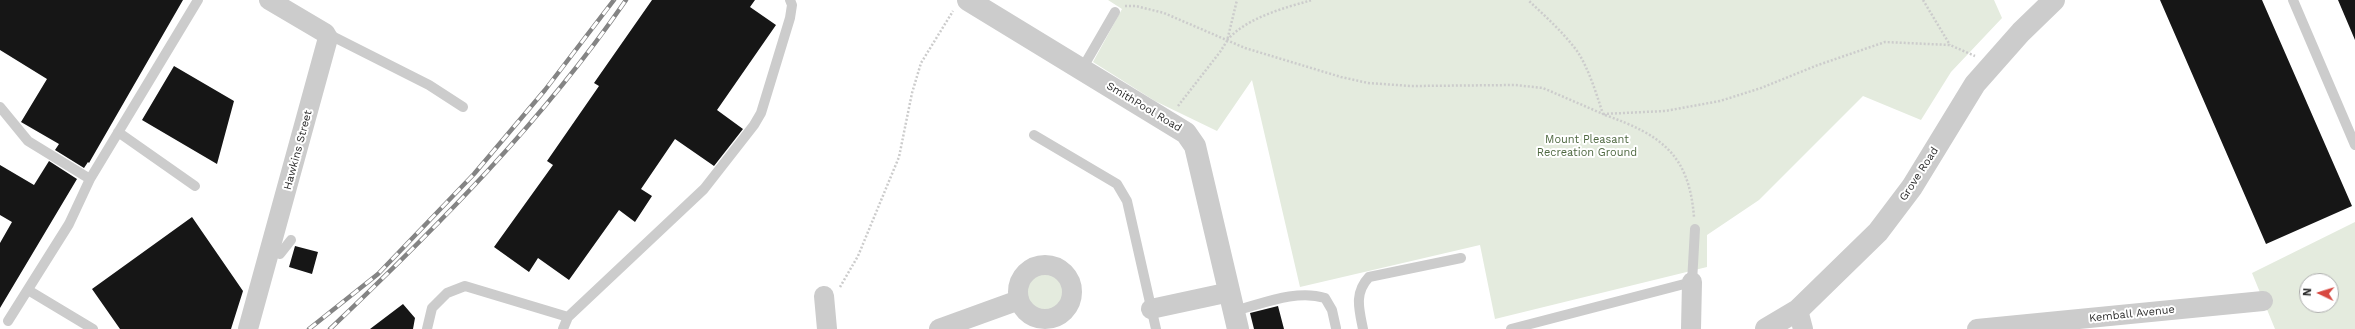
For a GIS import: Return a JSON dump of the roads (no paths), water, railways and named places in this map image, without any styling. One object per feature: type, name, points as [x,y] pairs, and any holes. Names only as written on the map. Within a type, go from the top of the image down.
[{"type":"street","name":"Grove Road","points":[[1766,329],[1801,320],[1878,232],[1912,187],[1975,84],[2021,32],[2054,0]]},
{"type":"street","points":[[275,1],[325,32]]},
{"type":"street","name":"SmithPool Road","points":[[962,3],[1082,70],[1186,133],[1195,146],[1234,311]]},
{"type":"street","name":"Hawkins Street","points":[[248,329],[328,40],[325,32]]},
{"type":"street","points":[[1691,329],[1692,282]]},
{"type":"street","points":[[824,296],[828,329]]},
{"type":"street","points":[[939,329],[1019,300]]},
{"type":"street","name":"Kemball Avenue","points":[[1978,329],[2263,301]]},
{"type":"street","points":[[1151,309],[1234,311]]},
{"type":"lane","points":[[8,321],[69,224],[90,179],[198,0]]},
{"type":"lane","points":[[563,329],[568,317],[704,190],[754,125],[761,113],[790,18],[792,5],[790,0]]},
{"type":"lane","points":[[2293,0],[2355,144]]},
{"type":"lane","points":[[1082,70],[1116,10]]},
{"type":"lane","points":[[325,32],[429,85],[463,107]]},
{"type":"lane","points":[[0,108],[28,141],[90,179]]},
{"type":"lane","points":[[118,132],[195,186]]},
{"type":"lane","points":[[1034,135],[1116,184],[1123,192],[1127,201],[1156,329]]},
{"type":"lane","points":[[1511,329],[1692,282],[1695,229]]},
{"type":"lane","points":[[271,250],[280,254],[291,240]]},
{"type":"lane","points":[[1363,329],[1359,297],[1361,286],[1369,277],[1460,258]]},
{"type":"lane","points":[[427,329],[432,308],[447,293],[465,286],[568,317]]},
{"type":"lane","points":[[28,290],[93,329]]},
{"type":"lane","points":[[1234,311],[1298,295],[1315,295],[1325,298],[1332,310],[1336,328]]},
{"type":"railway","points":[[309,329],[378,274],[474,174],[545,90],[614,0]]},
{"type":"railway","points":[[330,329],[410,252],[524,131],[594,45],[626,0]]},
{"type":"park label","name":"Mount Pleasant Recreation Ground","points":[[1587,146]]}]
